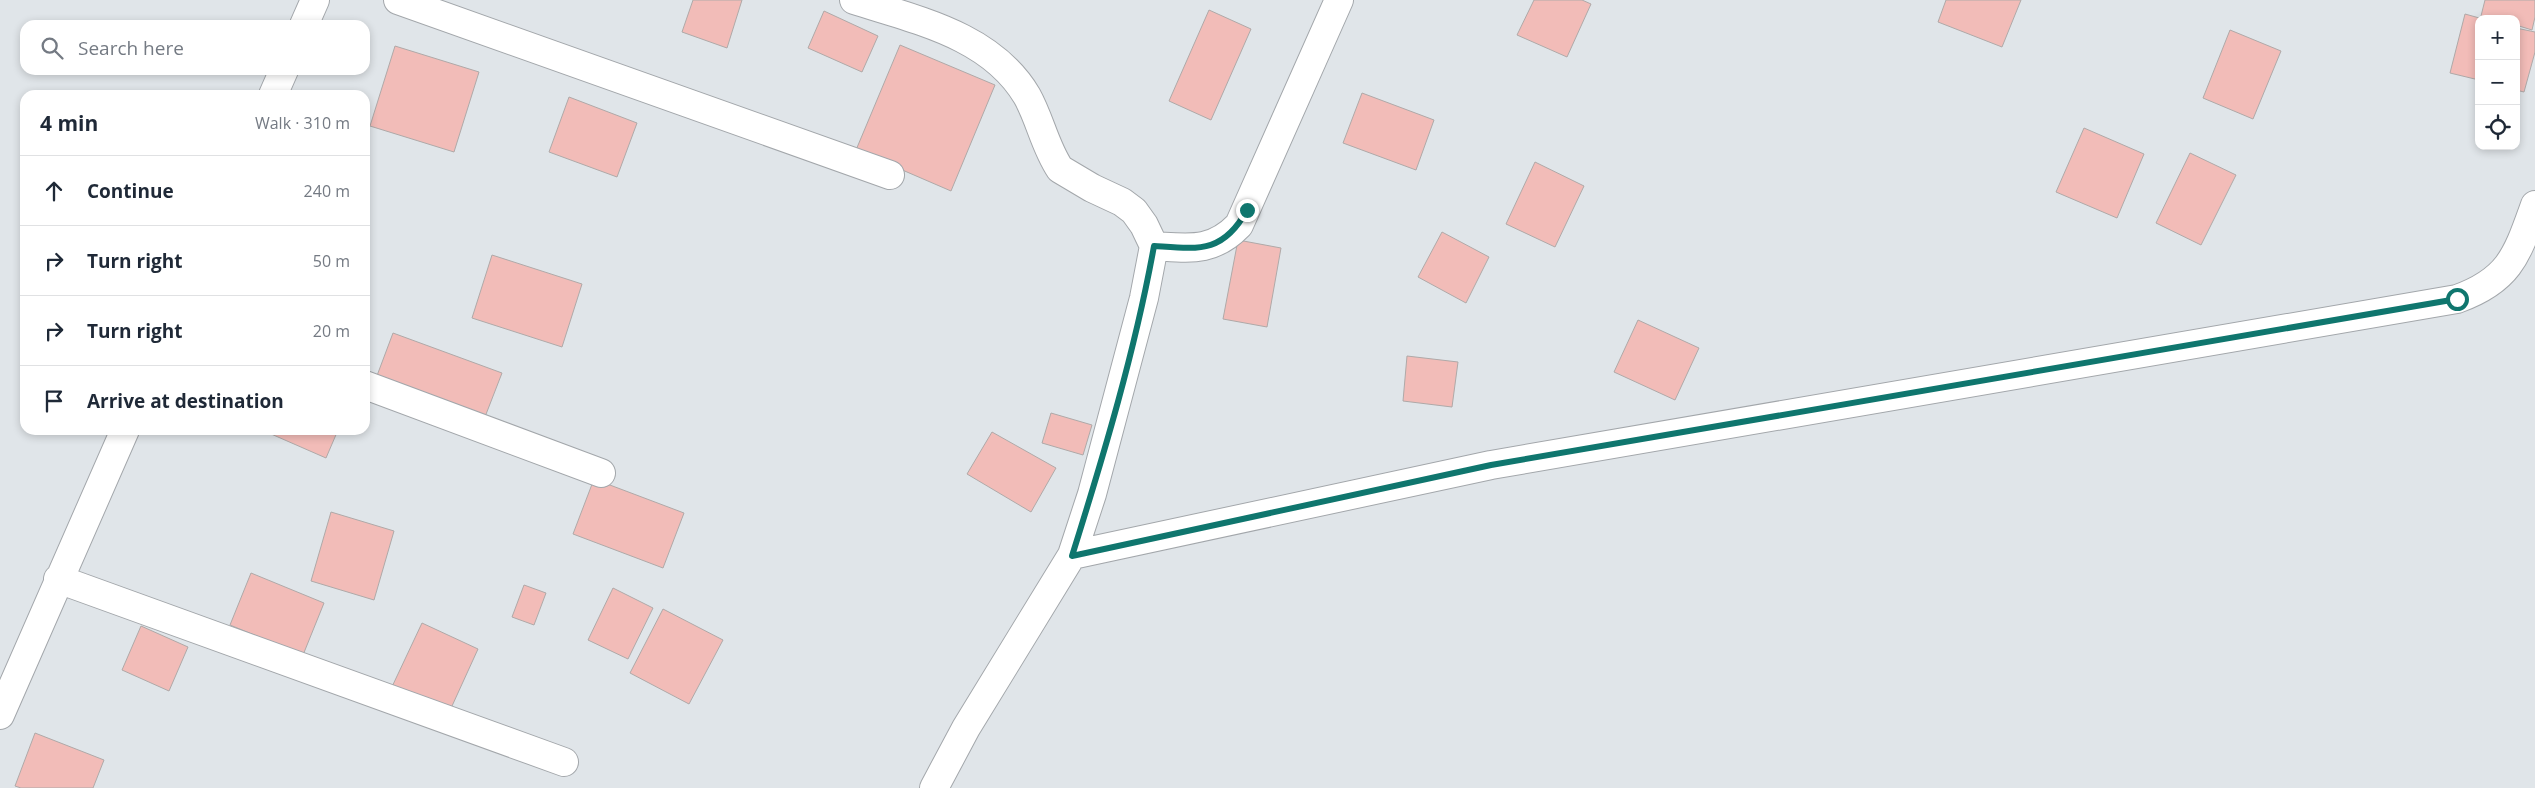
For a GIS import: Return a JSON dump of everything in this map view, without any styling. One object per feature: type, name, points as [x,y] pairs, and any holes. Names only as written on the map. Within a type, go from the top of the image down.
[{"type":"street","points":[[306,20],[315,0]]},
{"type":"street","points":[[398,0],[890,175]]},
{"type":"street","points":[[854,0],[938,27],[971,43],[993,57],[1026,94],[1052,158],[1060,169],[1134,211],[1144,225],[1154,246],[1144,298],[1092,494],[1072,556],[966,728],[934,788]]},
{"type":"street","points":[[1154,246],[1192,249],[1211,246],[1226,238],[1239,225],[1339,0]]},
{"type":"street","points":[[275,90],[282,75]]},
{"type":"street","points":[[1072,556],[1491,465],[2457,299],[2488,286],[2509,265],[2521,245],[2535,205]]},
{"type":"street","points":[[370,387],[601,473]]},
{"type":"street","points":[[0,715],[123,435]]},
{"type":"street","points":[[58,580],[564,762]]},
{"type":"building","points":[[693,0],[742,0],[727,48],[682,32]]},
{"type":"building","points":[[1534,0],[1582,0],[1591,4],[1567,57],[1517,35]]},
{"type":"building","points":[[1946,0],[2021,0],[2002,47],[1938,22]]},
{"type":"building","points":[[2485,0],[2535,0],[2535,17],[2532,30],[2520,26],[2520,15],[2481,15]]},
{"type":"building","points":[[1209,10],[1251,29],[1211,120],[1169,101]]},
{"type":"building","points":[[824,11],[878,36],[862,72],[808,48]]},
{"type":"building","points":[[2465,14],[2475,17],[2475,79],[2450,73]]},
{"type":"building","points":[[2520,29],[2535,32],[2535,52],[2524,92],[2520,91]]},
{"type":"building","points":[[2230,30],[2281,51],[2253,119],[2203,98]]},
{"type":"building","points":[[900,45],[995,85],[951,191],[856,150]]},
{"type":"building","points":[[395,46],[479,72],[454,152],[370,126]]},
{"type":"building","points":[[1362,93],[1434,120],[1416,170],[1343,143]]},
{"type":"building","points":[[569,97],[637,123],[617,177],[549,152]]},
{"type":"building","points":[[2084,128],[2144,154],[2117,218],[2056,192]]},
{"type":"building","points":[[2190,153],[2236,175],[2201,245],[2156,223]]},
{"type":"building","points":[[1535,162],[1584,186],[1555,247],[1506,224]]},
{"type":"building","points":[[1442,232],[1489,257],[1466,303],[1418,277]]},
{"type":"building","points":[[1238,240],[1281,248],[1267,327],[1223,319]]},
{"type":"building","points":[[492,255],[582,284],[562,347],[472,318]]},
{"type":"building","points":[[1638,320],[1699,348],[1675,400],[1614,372]]},
{"type":"building","points":[[393,333],[502,373],[483,422],[375,381]]},
{"type":"building","points":[[1407,356],[1458,362],[1452,407],[1403,401]]},
{"type":"building","points":[[1051,413],[1092,425],[1083,455],[1042,443]]},
{"type":"building","points":[[992,432],[1056,468],[1031,512],[967,474]]},
{"type":"building","points":[[273,435],[336,435],[326,458]]},
{"type":"building","points":[[594,479],[684,513],[663,568],[573,534]]},
{"type":"building","points":[[331,512],[394,531],[374,600],[311,581]]},
{"type":"building","points":[[251,573],[324,603],[303,655],[230,625]]},
{"type":"building","points":[[524,585],[546,593],[534,625],[512,617]]},
{"type":"building","points":[[613,588],[653,608],[628,659],[588,640]]},
{"type":"building","points":[[663,609],[723,640],[689,704],[630,673]]},
{"type":"building","points":[[422,623],[478,649],[447,717],[390,691]]},
{"type":"building","points":[[141,626],[188,647],[169,691],[122,670]]},
{"type":"building","points":[[35,733],[104,760],[93,788],[21,788],[15,786]]},
{"type":"route","points":[[1247,210],[1239,225],[1226,238],[1211,246],[1192,249],[1154,246],[1144,298],[1092,494],[1072,556],[1491,465],[2457,299]]}]
